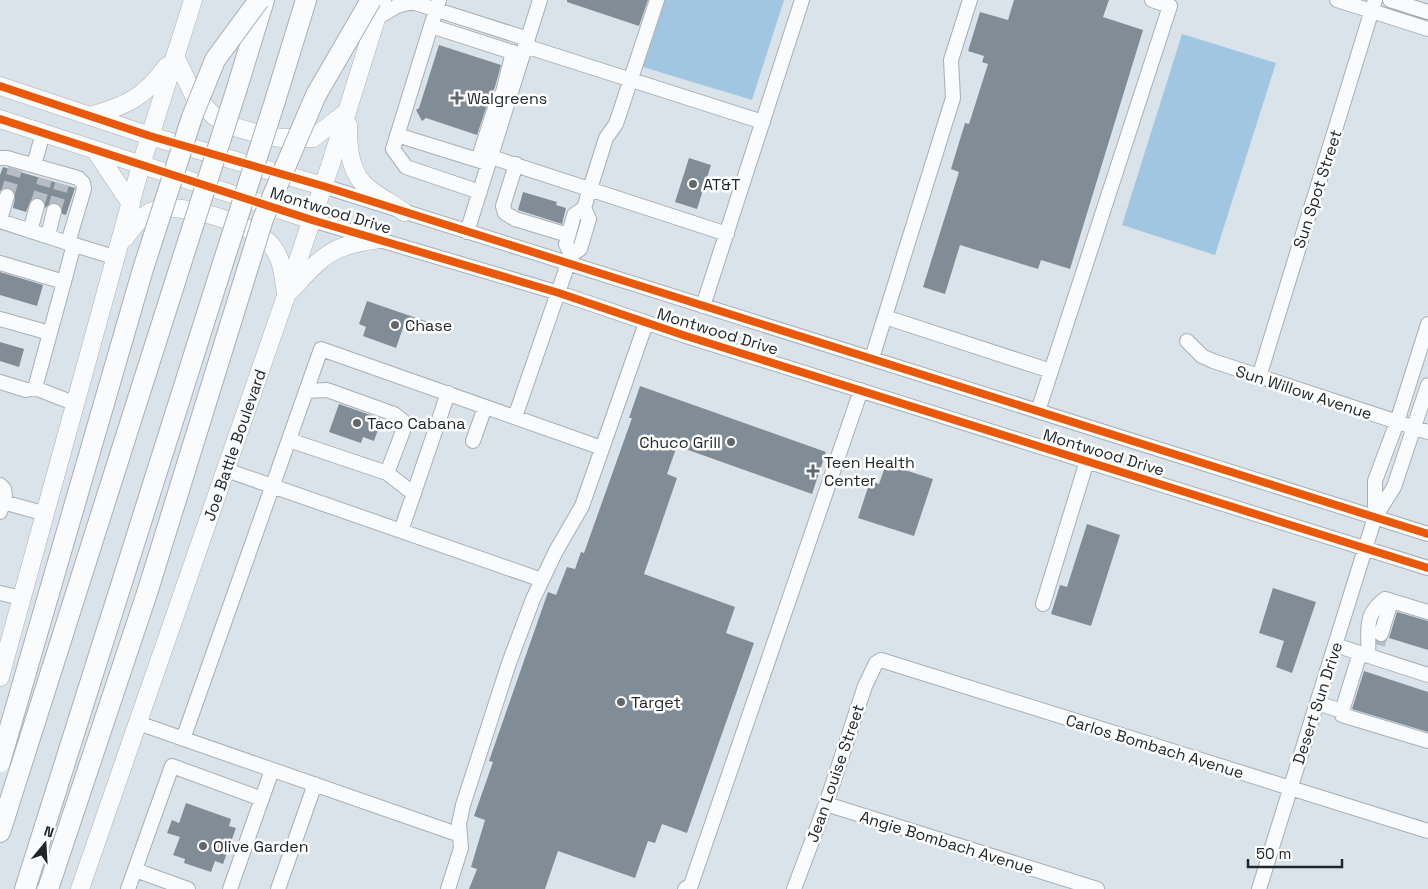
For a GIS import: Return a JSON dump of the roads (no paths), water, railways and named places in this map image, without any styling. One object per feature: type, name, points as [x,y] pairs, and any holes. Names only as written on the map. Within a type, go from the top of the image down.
[{"type":"highway","points":[[0,762],[143,269],[192,117],[215,60],[259,0]]},
{"type":"highway","points":[[0,832],[264,0]]},
{"type":"highway","points":[[26,889],[306,0]]},
{"type":"highway","points":[[48,889],[145,599],[263,219],[316,95],[374,9]]},
{"type":"main road","points":[[0,677],[141,165],[193,0]]},
{"type":"main road","name":"Joe Battle Boulevard","points":[[80,889],[312,220],[347,112],[374,9],[382,0]]},
{"type":"main road","points":[[175,56],[194,96],[214,116],[228,125],[262,135],[281,138],[313,138],[347,112]]},
{"type":"main road","points":[[90,116],[117,109],[134,100],[154,84],[175,56]]},
{"type":"main road","name":"Montwood Drive","points":[[0,86],[150,136],[323,186]]},
{"type":"main road","points":[[347,112],[348,144],[356,172],[363,183],[404,212]]},
{"type":"main road","name":"Montwood Drive","points":[[0,119],[312,220]]},
{"type":"main road","points":[[0,126],[19,125]]},
{"type":"main road","points":[[95,150],[131,204]]},
{"type":"main road","points":[[118,251],[142,217],[153,210],[164,207],[199,212],[250,229],[271,244],[281,264],[286,296]]},
{"type":"main road","points":[[286,296],[320,259],[335,249],[354,243],[379,240]]},
{"type":"street","points":[[486,160],[522,48],[540,0]]},
{"type":"street","points":[[570,259],[566,244],[574,215],[584,208],[606,138],[616,124],[657,0]]},
{"type":"street","points":[[703,306],[802,0]]},
{"type":"street","points":[[872,358],[952,98],[951,60],[970,0]]},
{"type":"street","points":[[1038,411],[1171,3],[1152,0]]},
{"type":"street","points":[[1337,0],[1373,6],[1428,29]]},
{"type":"street","points":[[1390,0],[1428,12]]},
{"type":"street","points":[[374,9],[412,2],[438,5],[522,48]]},
{"type":"street","points":[[438,5],[393,149],[406,167],[480,192]]},
{"type":"street","name":"Sun Spot Street","points":[[1259,377],[1373,6]]},
{"type":"street","points":[[431,26],[522,48],[763,122]]},
{"type":"street","points":[[467,232],[480,192],[502,78],[522,48]]},
{"type":"street","points":[[495,108],[507,78],[502,78]]},
{"type":"street","points":[[42,133],[42,171]]},
{"type":"street","points":[[397,135],[486,160],[516,164],[726,234]]},
{"type":"street","points":[[0,158],[7,158],[16,165],[42,171],[63,179],[78,178],[83,183],[84,189],[64,282],[35,388]]},
{"type":"street","points":[[516,164],[503,206],[505,213],[515,219],[568,235]]},
{"type":"street","name":"Montwood Drive","points":[[323,186],[467,232],[570,259],[703,306],[1428,534]]},
{"type":"street","points":[[7,196],[0,221],[71,243],[118,251]]},
{"type":"street","points":[[30,231],[37,206]]},
{"type":"street","points":[[514,417],[570,259],[580,249],[589,219],[584,208]]},
{"type":"street","points":[[48,236],[54,211]]},
{"type":"street","name":"Montwood Drive","points":[[312,220],[559,293],[646,323],[1428,568]]},
{"type":"street","points":[[0,262],[64,282]]},
{"type":"street","points":[[885,317],[1051,371]]},
{"type":"street","points":[[0,318],[50,333]]},
{"type":"street","points":[[448,889],[461,848],[459,824],[465,798],[509,663],[533,599],[556,550],[582,506],[646,323]]},
{"type":"street","name":"Desert Sun Drive","points":[[1375,517],[1375,481],[1397,422],[1428,324]]},
{"type":"street","name":"Sun Willow Avenue","points":[[1187,341],[1202,356],[1213,362],[1421,430]]},
{"type":"street","points":[[183,739],[322,349],[602,448]]},
{"type":"street","points":[[0,382],[26,390],[35,388],[76,404]]},
{"type":"street","name":"Desert Sun Drive","points":[[1259,889],[1375,517],[1394,487],[1421,430],[1428,385]]},
{"type":"street","points":[[306,391],[327,390],[394,414],[403,421],[403,431],[387,473]]},
{"type":"street","points":[[685,889],[691,885],[861,390]]},
{"type":"street","points":[[401,531],[448,394]]},
{"type":"street","points":[[473,441],[485,406]]},
{"type":"street","points":[[289,440],[387,473],[414,494]]},
{"type":"street","points":[[1043,604],[1087,461]]},
{"type":"street","points":[[226,470],[542,580]]},
{"type":"street","points":[[0,485],[4,489],[5,496],[2,507],[46,514]]},
{"type":"street","points":[[0,593],[22,598]]},
{"type":"street","points":[[1364,654],[1378,632],[1389,608],[1385,598]]},
{"type":"street","points":[[1385,598],[1428,612]]},
{"type":"street","points":[[1385,598],[1374,607],[1366,630],[1369,637],[1364,654],[1342,715],[1428,741]]},
{"type":"street","points":[[1335,645],[1428,675]]},
{"type":"street","name":"Carlos Bombach Avenue","points":[[881,660],[1428,832]]},
{"type":"street","name":"Jean Louise Street","points":[[794,889],[826,804],[864,686],[873,668],[881,660]]},
{"type":"street","points":[[1317,703],[1342,711]]},
{"type":"street","points":[[138,723],[460,835]]},
{"type":"street","points":[[128,889],[172,766],[262,799]]},
{"type":"street","points":[[230,889],[272,770]]},
{"type":"street","points":[[278,889],[315,784]]},
{"type":"street","name":"Angie Bombach Avenue","points":[[826,804],[1097,889]]},
{"type":"street","points":[[135,870],[188,889]]},
{"type":"water","points":[[665,0],[784,0],[752,100],[643,67]]},
{"type":"water","points":[[1182,34],[1276,63],[1215,255],[1122,225]]},
{"type":"tunnel","points":[[7,196],[15,169]]},
{"type":"tunnel","points":[[37,206],[45,179]]},
{"type":"tunnel","points":[[54,211],[62,184]]},
{"type":"tunnel","points":[[1375,631],[1378,619]]},
{"type":"tunnel","points":[[1378,645],[1381,634]]},
{"type":"place","name":"Walgreens","points":[[457,98]]},
{"type":"place","name":"AT&T","points":[[693,184]]},
{"type":"place","name":"Chase","points":[[395,325]]},
{"type":"place","name":"Taco Cabana","points":[[357,423]]},
{"type":"place","name":"Chuco Grill","points":[[731,442]]},
{"type":"place","name":"Teen Health Center","points":[[813,471]]},
{"type":"place","name":"Target","points":[[621,702]]},
{"type":"place","name":"Olive Garden","points":[[203,846]]}]
